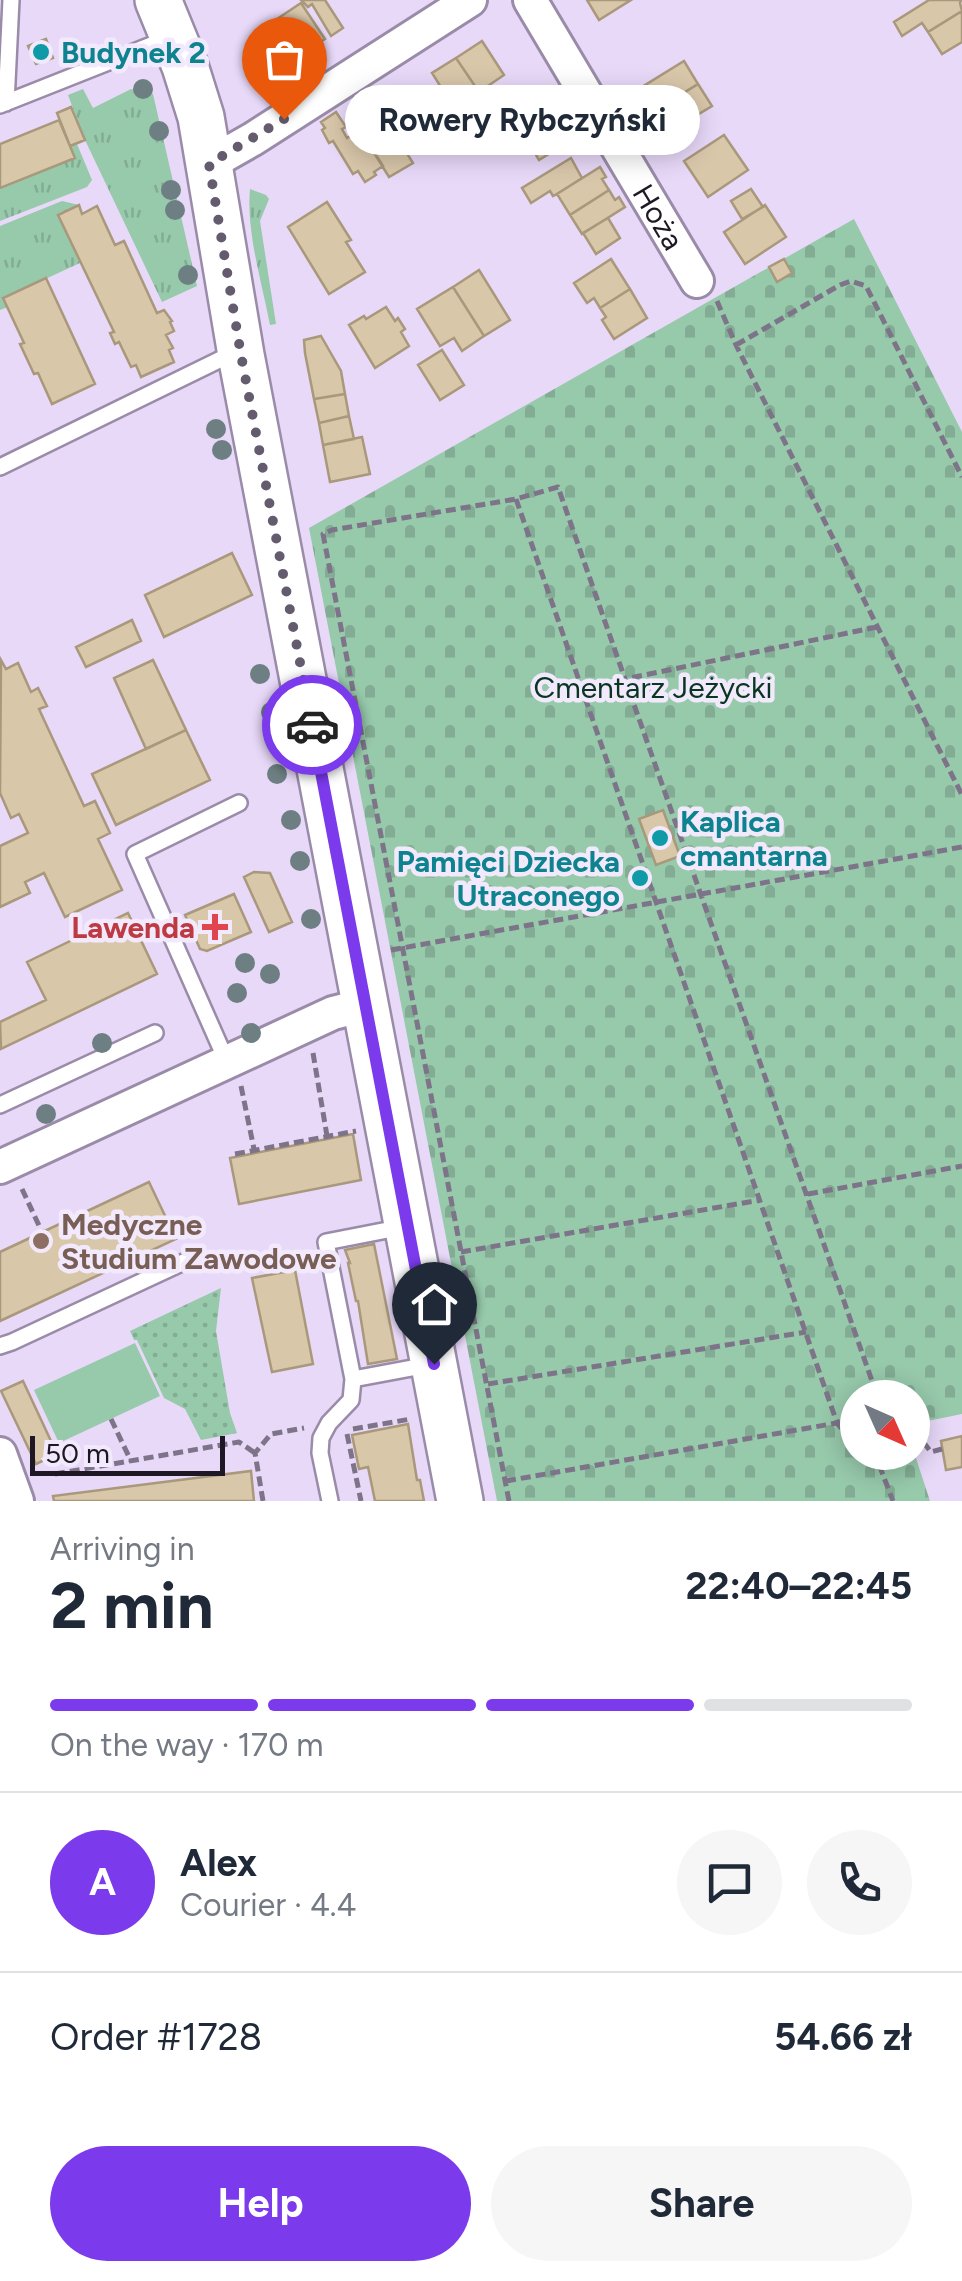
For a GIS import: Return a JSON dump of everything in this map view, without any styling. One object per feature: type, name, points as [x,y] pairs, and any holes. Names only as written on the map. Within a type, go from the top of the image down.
[{"type":"street","points":[[209,164],[470,0]]},
{"type":"street","name":"Hoża","points":[[530,0],[698,281]]},
{"type":"street","points":[[165,18],[193,90],[209,164],[241,355],[460,1501]]},
{"type":"street","points":[[10,1176],[234,1072],[333,1013],[365,1006]]},
{"type":"street","points":[[0,1454],[16,1501]]},
{"type":"lane","points":[[3,104],[11,0]]},
{"type":"lane","points":[[3,104],[165,18]]},
{"type":"lane","points":[[0,466],[221,359],[241,355]]},
{"type":"lane","points":[[234,1072],[135,854],[238,803]]},
{"type":"lane","points":[[0,1105],[154,1033]]},
{"type":"lane","points":[[330,1501],[320,1453],[321,1438],[329,1423],[351,1400],[353,1379],[326,1242],[407,1226]]},
{"type":"lane","points":[[0,1346],[188,1260]]},
{"type":"lane","points":[[353,1379],[434,1364]]},
{"type":"path","points":[[698,281],[716,298],[962,795]]},
{"type":"path","points":[[736,345],[840,285],[850,281],[866,286],[962,477]]},
{"type":"path","points":[[510,1501],[322,534],[332,530],[558,487],[872,1380]]},
{"type":"path","points":[[516,498],[840,1427]]},
{"type":"path","points":[[626,679],[877,627]]},
{"type":"path","points":[[356,952],[402,948],[962,847]]},
{"type":"path","points":[[312,1050],[327,1138]]},
{"type":"path","points":[[234,1072],[255,1152]]},
{"type":"path","points":[[234,1154],[359,1130]]},
{"type":"path","points":[[808,1194],[962,1166]]},
{"type":"path","points":[[10,1176],[42,1232]]},
{"type":"path","points":[[461,1252],[760,1200]]},
{"type":"path","points":[[487,1384],[806,1332]]},
{"type":"path","points":[[255,1452],[271,1434],[298,1428],[346,1430],[414,1418]]},
{"type":"path","points":[[111,1419],[131,1461]]},
{"type":"path","points":[[506,1481],[840,1421]]},
{"type":"path","points":[[346,1430],[360,1501]]},
{"type":"path","points":[[55,1474],[239,1442],[255,1452],[263,1501]]},
{"type":"path","points":[[930,1451],[942,1449]]},
{"type":"path","points":[[881,1470],[893,1501]]},
{"type":"green space","points":[[83,89],[93,108],[131,89],[153,94],[197,286],[162,302],[85,140],[68,95]]},
{"type":"green space","points":[[77,144],[92,180],[87,187],[0,221],[0,188],[74,158],[70,146]]},
{"type":"green space","points":[[250,189],[269,199],[260,221],[276,324],[270,325],[256,257]]},
{"type":"green space","points":[[62,201],[79,205],[58,215],[80,263],[4,298],[8,307],[0,310],[0,226]]},
{"type":"green space","name":"Cmentarz Jeżycki","points":[[854,219],[962,432],[962,1414],[930,1421],[930,1380],[840,1380],[840,1470],[920,1470],[930,1501],[497,1501],[309,528]]},
{"type":"green space","points":[[221,1288],[216,1331],[237,1433],[201,1440],[185,1409],[164,1398],[130,1331]]},
{"type":"green space","points":[[135,1343],[160,1396],[59,1443],[34,1390]]},
{"type":"building","points":[[301,0],[325,0],[343,28],[331,36],[312,4],[308,7]]},
{"type":"building","points":[[587,0],[631,0],[599,20]]},
{"type":"building","points":[[929,0],[961,0],[962,11],[928,32],[922,23],[902,36],[894,22]]},
{"type":"building","points":[[301,3],[325,39],[289,63],[265,27]]},
{"type":"building","points":[[962,11],[962,42],[942,54],[928,32]]},
{"type":"building","name":"Budynek 2","points":[[46,39],[53,58],[36,64],[28,46]]},
{"type":"building","points":[[482,41],[504,75],[479,92],[456,58]]},
{"type":"building","points":[[263,54],[273,70],[278,66],[290,85],[267,99],[248,63]]},
{"type":"building","points":[[456,58],[479,92],[454,108],[432,73]]},
{"type":"building","points":[[684,61],[698,84],[656,110],[642,87]]},
{"type":"building","points":[[698,84],[712,106],[669,132],[656,110]]},
{"type":"building","points":[[549,94],[562,115],[534,133],[521,111]]},
{"type":"building","points":[[372,106],[378,107],[413,163],[389,177],[355,122]]},
{"type":"building","points":[[71,107],[85,140],[70,146],[57,113]]},
{"type":"building","points":[[336,112],[346,127],[342,129],[347,138],[360,130],[383,166],[365,182],[358,171],[353,174],[322,130],[325,128],[321,122]]},
{"type":"building","points":[[562,115],[576,137],[539,160],[526,138]]},
{"type":"building","points":[[59,120],[75,158],[0,188],[0,144]]},
{"type":"building","points":[[724,135],[748,170],[708,197],[684,161]]},
{"type":"building","points":[[571,158],[582,178],[553,196],[550,191],[531,203],[522,188]]},
{"type":"building","points":[[600,167],[609,190],[570,215],[557,194]]},
{"type":"building","points":[[751,189],[763,207],[742,219],[731,201]]},
{"type":"building","points":[[609,190],[625,207],[582,234],[570,215]]},
{"type":"building","points":[[327,202],[365,272],[329,294],[288,227]]},
{"type":"building","points":[[79,205],[82,214],[97,206],[115,245],[124,241],[157,313],[164,310],[172,321],[174,331],[166,335],[173,348],[169,350],[174,362],[141,377],[136,365],[131,367],[119,342],[115,344],[110,333],[114,332],[58,215]]},
{"type":"building","points":[[765,205],[786,237],[745,264],[724,232]]},
{"type":"building","points":[[608,218],[620,238],[596,254],[583,233]]},
{"type":"building","points":[[611,259],[630,289],[600,308],[594,298],[587,303],[574,283]]},
{"type":"building","points":[[784,259],[792,273],[777,282],[769,267]]},
{"type":"building","points":[[479,270],[510,320],[484,336],[453,287]]},
{"type":"building","points":[[46,278],[95,384],[52,404],[20,344],[24,343],[3,298]]},
{"type":"building","points":[[453,287],[484,336],[462,351],[454,338],[440,346],[417,309]]},
{"type":"building","points":[[630,289],[647,318],[614,339],[602,320],[606,317],[600,308]]},
{"type":"building","points":[[386,307],[405,329],[401,332],[409,346],[375,368],[349,325]]},
{"type":"building","points":[[321,336],[341,371],[345,394],[314,399],[304,340]]},
{"type":"building","points":[[442,350],[464,385],[440,400],[418,365]]},
{"type":"building","points":[[345,394],[349,416],[319,423],[314,399]]},
{"type":"building","points":[[349,416],[354,439],[323,445],[319,423]]},
{"type":"building","points":[[362,437],[370,474],[330,482],[323,445]]},
{"type":"building","points":[[232,553],[252,595],[164,637],[145,595]]},
{"type":"building","points":[[132,620],[141,641],[86,667],[76,647]]},
{"type":"building","points":[[1,660],[6,669],[18,663],[31,692],[38,688],[47,706],[39,709],[84,806],[95,801],[110,833],[98,839],[122,890],[65,917],[44,873],[25,882],[30,893],[0,907],[0,846],[28,833],[19,814],[11,818],[0,793]]},
{"type":"building","points":[[153,660],[186,730],[146,749],[114,678]]},
{"type":"building","points":[[186,730],[210,780],[116,825],[92,774]]},
{"type":"building","name":"Kaplica cmantarna","points":[[663,810],[680,856],[656,865],[639,819]]},
{"type":"building","points":[[254,872],[270,873],[292,922],[269,932],[244,877]]},
{"type":"building","points":[[234,894],[251,932],[207,951],[200,949],[185,915]]},
{"type":"building","points":[[128,913],[157,974],[1,1049],[0,1022],[46,1000],[27,962]]},
{"type":"building","points":[[353,1134],[361,1180],[239,1204],[230,1158]]},
{"type":"building","points":[[149,1182],[176,1239],[0,1321],[0,1252]]},
{"type":"building","points":[[374,1244],[397,1359],[368,1364],[345,1250]]},
{"type":"building","points":[[295,1270],[313,1364],[272,1372],[252,1278]]},
{"type":"building","points":[[23,1381],[57,1454],[36,1464],[1,1391]]},
{"type":"building","points":[[408,1424],[424,1501],[375,1501],[368,1467],[359,1469],[352,1435]]},
{"type":"building","points":[[962,1436],[962,1467],[946,1470],[941,1441]]},
{"type":"building","points":[[251,1471],[254,1501],[54,1501],[53,1496]]},
{"type":"way so far","points":[[284,119],[209,164],[241,355],[312,725]]},
{"type":"place","name":"Budynek 2","points":[[41,52]]},
{"type":"place","name":"Rowery Rybczyński","points":[[284,119]]},
{"type":"place","name":"Kaplica cmantarna","points":[[660,838]]},
{"type":"place","name":"Pamięci Dziecka Utraconego","points":[[640,878]]},
{"type":"place","name":"Lawenda","points":[[215,927]]},
{"type":"place","name":"Medyczne Studium Zawodowe","points":[[41,1241]]},
{"type":"route","points":[[312,725],[434,1364]]}]
